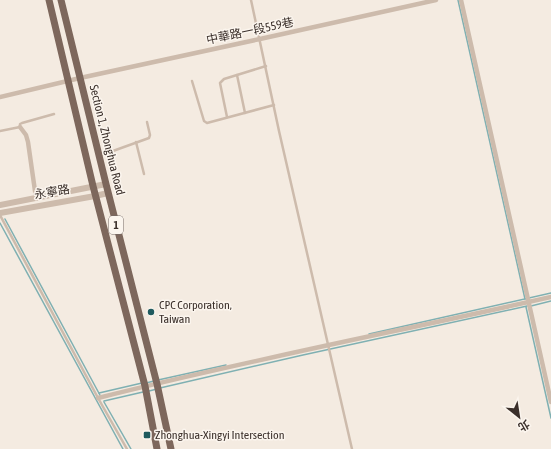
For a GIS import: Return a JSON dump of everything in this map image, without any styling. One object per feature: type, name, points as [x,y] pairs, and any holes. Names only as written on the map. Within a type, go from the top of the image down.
[{"type":"main road","name":"Section 1, Zhonghua Road","points":[[49,0],[92,186],[96,196],[145,386],[157,449]]},
{"type":"main road","name":"Section 1, Zhonghua Road","points":[[61,0],[108,193],[157,384],[171,449]]},
{"type":"street","name":"中華路一段559巷","points":[[0,97],[68,80],[260,40],[436,0]]},
{"type":"street","points":[[461,0],[551,402]]},
{"type":"street","points":[[20,127],[26,134],[28,142],[36,198]]},
{"type":"street","name":"永寧路","points":[[0,205],[106,184]]},
{"type":"street","name":"永寧路","points":[[0,214],[108,193]]},
{"type":"street","points":[[98,398],[328,345],[551,297]]},
{"type":"lane","points":[[251,0],[279,131],[352,449]]},
{"type":"lane","points":[[226,118],[220,83],[224,79],[266,66]]},
{"type":"lane","points":[[237,75],[245,113]]},
{"type":"lane","points":[[192,81],[204,121],[207,123],[274,105]]},
{"type":"lane","points":[[0,131],[20,127],[22,122],[54,114]]},
{"type":"lane","points":[[99,156],[148,138],[150,135],[147,122]]},
{"type":"lane","points":[[136,142],[144,174]]},
{"type":"lane","points":[[0,214],[98,398],[127,449]]},
{"type":"waterway","points":[[458,0],[525,299]]},
{"type":"waterway","points":[[5,219],[101,397]]},
{"type":"waterway","points":[[0,223],[123,449]]},
{"type":"waterway","points":[[369,334],[551,293]]},
{"type":"waterway","points":[[531,306],[551,301]]},
{"type":"waterway","points":[[160,388],[527,306]]},
{"type":"waterway","points":[[526,307],[551,418]]},
{"type":"waterway","points":[[158,380],[226,365]]},
{"type":"waterway","points":[[146,383],[154,381]]},
{"type":"waterway","points":[[99,393],[142,383]]},
{"type":"waterway","points":[[149,391],[157,389]]},
{"type":"waterway","points":[[104,401],[143,392]]},
{"type":"waterway","points":[[104,402],[131,449]]},
{"type":"place","name":"CPC Corporation, Taiwan","points":[[151,312]]},
{"type":"place","name":"Zhonghua-Xingyi Intersection","points":[[147,435]]}]
